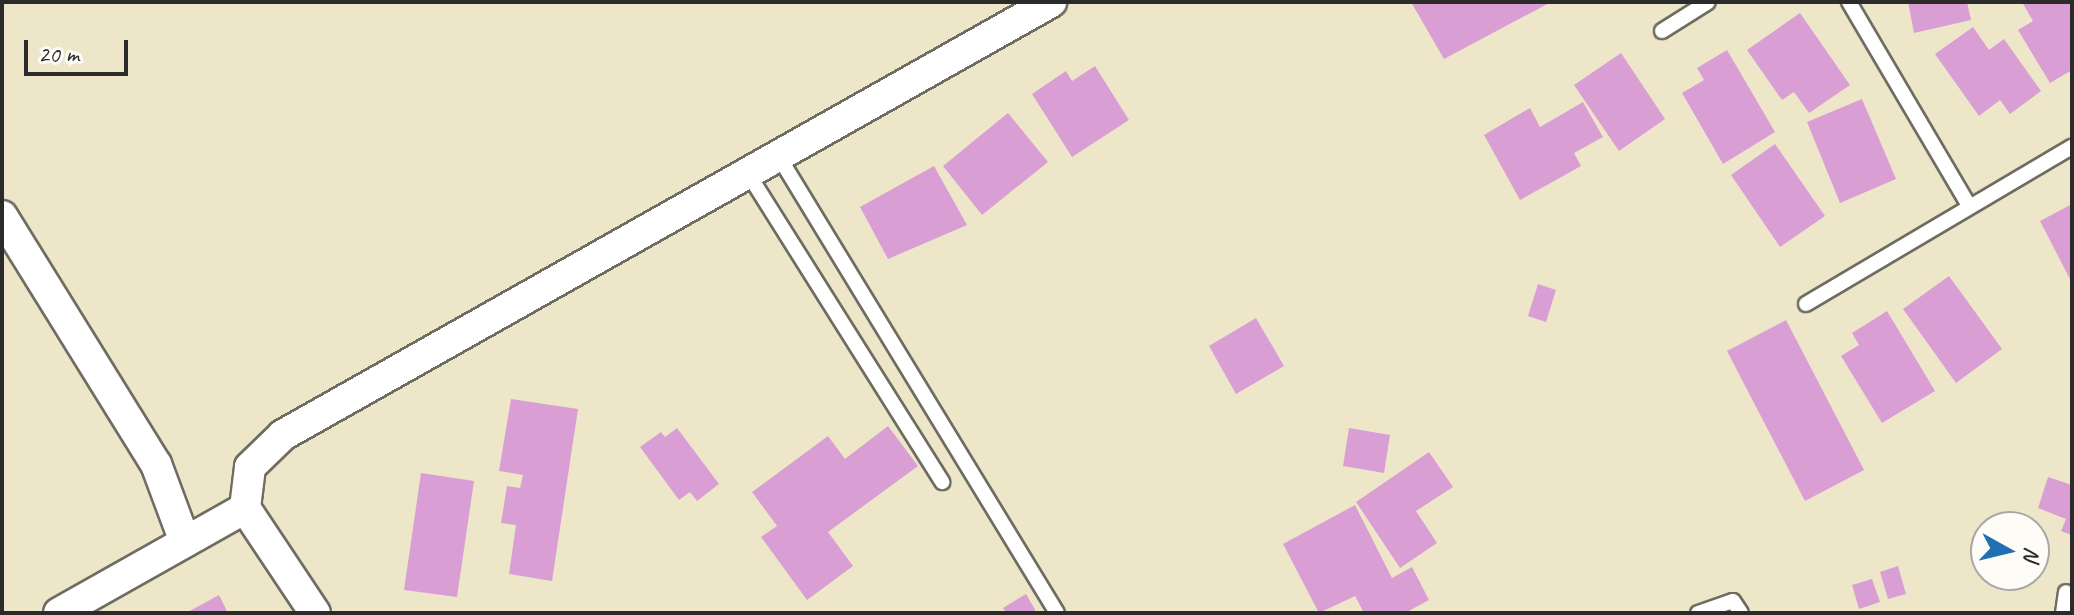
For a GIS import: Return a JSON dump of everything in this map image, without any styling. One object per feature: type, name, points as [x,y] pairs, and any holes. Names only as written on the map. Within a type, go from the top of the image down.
[{"type":"street","points":[[315,613],[245,508],[250,467],[283,435],[1051,2]]},
{"type":"street","points":[[2,216],[156,464],[185,542]]},
{"type":"street","points":[[59,613],[245,508]]},
{"type":"lane","points":[[1662,31],[1708,2]]},
{"type":"lane","points":[[1849,2],[1969,206]]},
{"type":"lane","points":[[1806,304],[2072,147]]},
{"type":"lane","points":[[779,157],[1057,613]]},
{"type":"lane","points":[[749,175],[942,482]]},
{"type":"lane","points":[[2063,613],[2066,592]]},
{"type":"lane","points":[[1698,613],[1733,601],[1741,613]]},
{"type":"building","points":[[1411,2],[1551,2],[1444,59]]},
{"type":"building","points":[[1908,2],[1967,2],[1971,20],[1914,33]]},
{"type":"building","points":[[2022,2],[2072,2],[2072,70],[2050,83],[2018,30],[2033,21]]},
{"type":"building","points":[[1800,13],[1850,85],[1809,113],[1794,92],[1782,100],[1747,50]]},
{"type":"building","points":[[1973,27],[1989,50],[2004,39],[2041,91],[2010,114],[2000,100],[1979,116],[1935,54]]},
{"type":"building","points":[[1727,50],[1775,132],[1723,164],[1682,93],[1704,80],[1697,68]]},
{"type":"building","points":[[1621,53],[1665,119],[1619,151],[1574,85]]},
{"type":"building","points":[[1095,66],[1129,120],[1072,157],[1032,94],[1066,71],[1072,81]]},
{"type":"building","points":[[1862,99],[1896,179],[1840,203],[1807,122]]},
{"type":"building","points":[[1583,102],[1603,137],[1574,153],[1581,166],[1520,200],[1484,135],[1530,108],[1540,127]]},
{"type":"building","points":[[1008,113],[1048,162],[982,215],[943,166]]},
{"type":"building","points":[[1775,144],[1825,216],[1780,247],[1731,175]]},
{"type":"building","points":[[934,166],[967,225],[888,259],[860,207]]},
{"type":"building","points":[[2072,204],[2072,283],[2040,221]]},
{"type":"building","points":[[1949,276],[2002,349],[1956,383],[1903,309]]},
{"type":"building","points":[[1538,284],[1556,290],[1546,322],[1528,316]]},
{"type":"building","points":[[1887,311],[1935,391],[1882,423],[1841,356],[1859,345],[1852,333]]},
{"type":"building","points":[[1256,318],[1284,366],[1236,394],[1209,346]]},
{"type":"building","points":[[1786,320],[1864,470],[1805,501],[1727,351]]},
{"type":"building","points":[[511,399],[578,409],[552,581],[509,574],[516,525],[501,523],[507,486],[520,488],[523,475],[499,471]]},
{"type":"building","points":[[888,426],[918,466],[828,532],[853,566],[807,600],[761,537],[777,526],[752,492],[828,436],[845,459]]},
{"type":"building","points":[[677,428],[719,484],[697,501],[690,492],[679,500],[640,447],[661,432],[665,437]]},
{"type":"building","points":[[1349,428],[1390,435],[1384,473],[1343,466]]},
{"type":"building","points":[[1429,452],[1453,487],[1416,511],[1437,543],[1400,568],[1356,502]]},
{"type":"building","points":[[421,473],[474,481],[457,597],[404,590]]},
{"type":"building","points":[[2048,477],[2072,485],[2072,535],[2061,531],[2066,519],[2038,508]]},
{"type":"building","points":[[1355,505],[1392,578],[1412,567],[1429,600],[1405,613],[1364,613],[1355,596],[1319,613],[1283,544]]},
{"type":"building","points":[[1898,566],[1906,594],[1888,599],[1880,572]]},
{"type":"building","points":[[1872,579],[1880,602],[1859,609],[1852,585]]},
{"type":"building","points":[[1026,594],[1037,613],[1006,613],[1003,608]]},
{"type":"building","points":[[219,595],[228,613],[186,613]]}]
